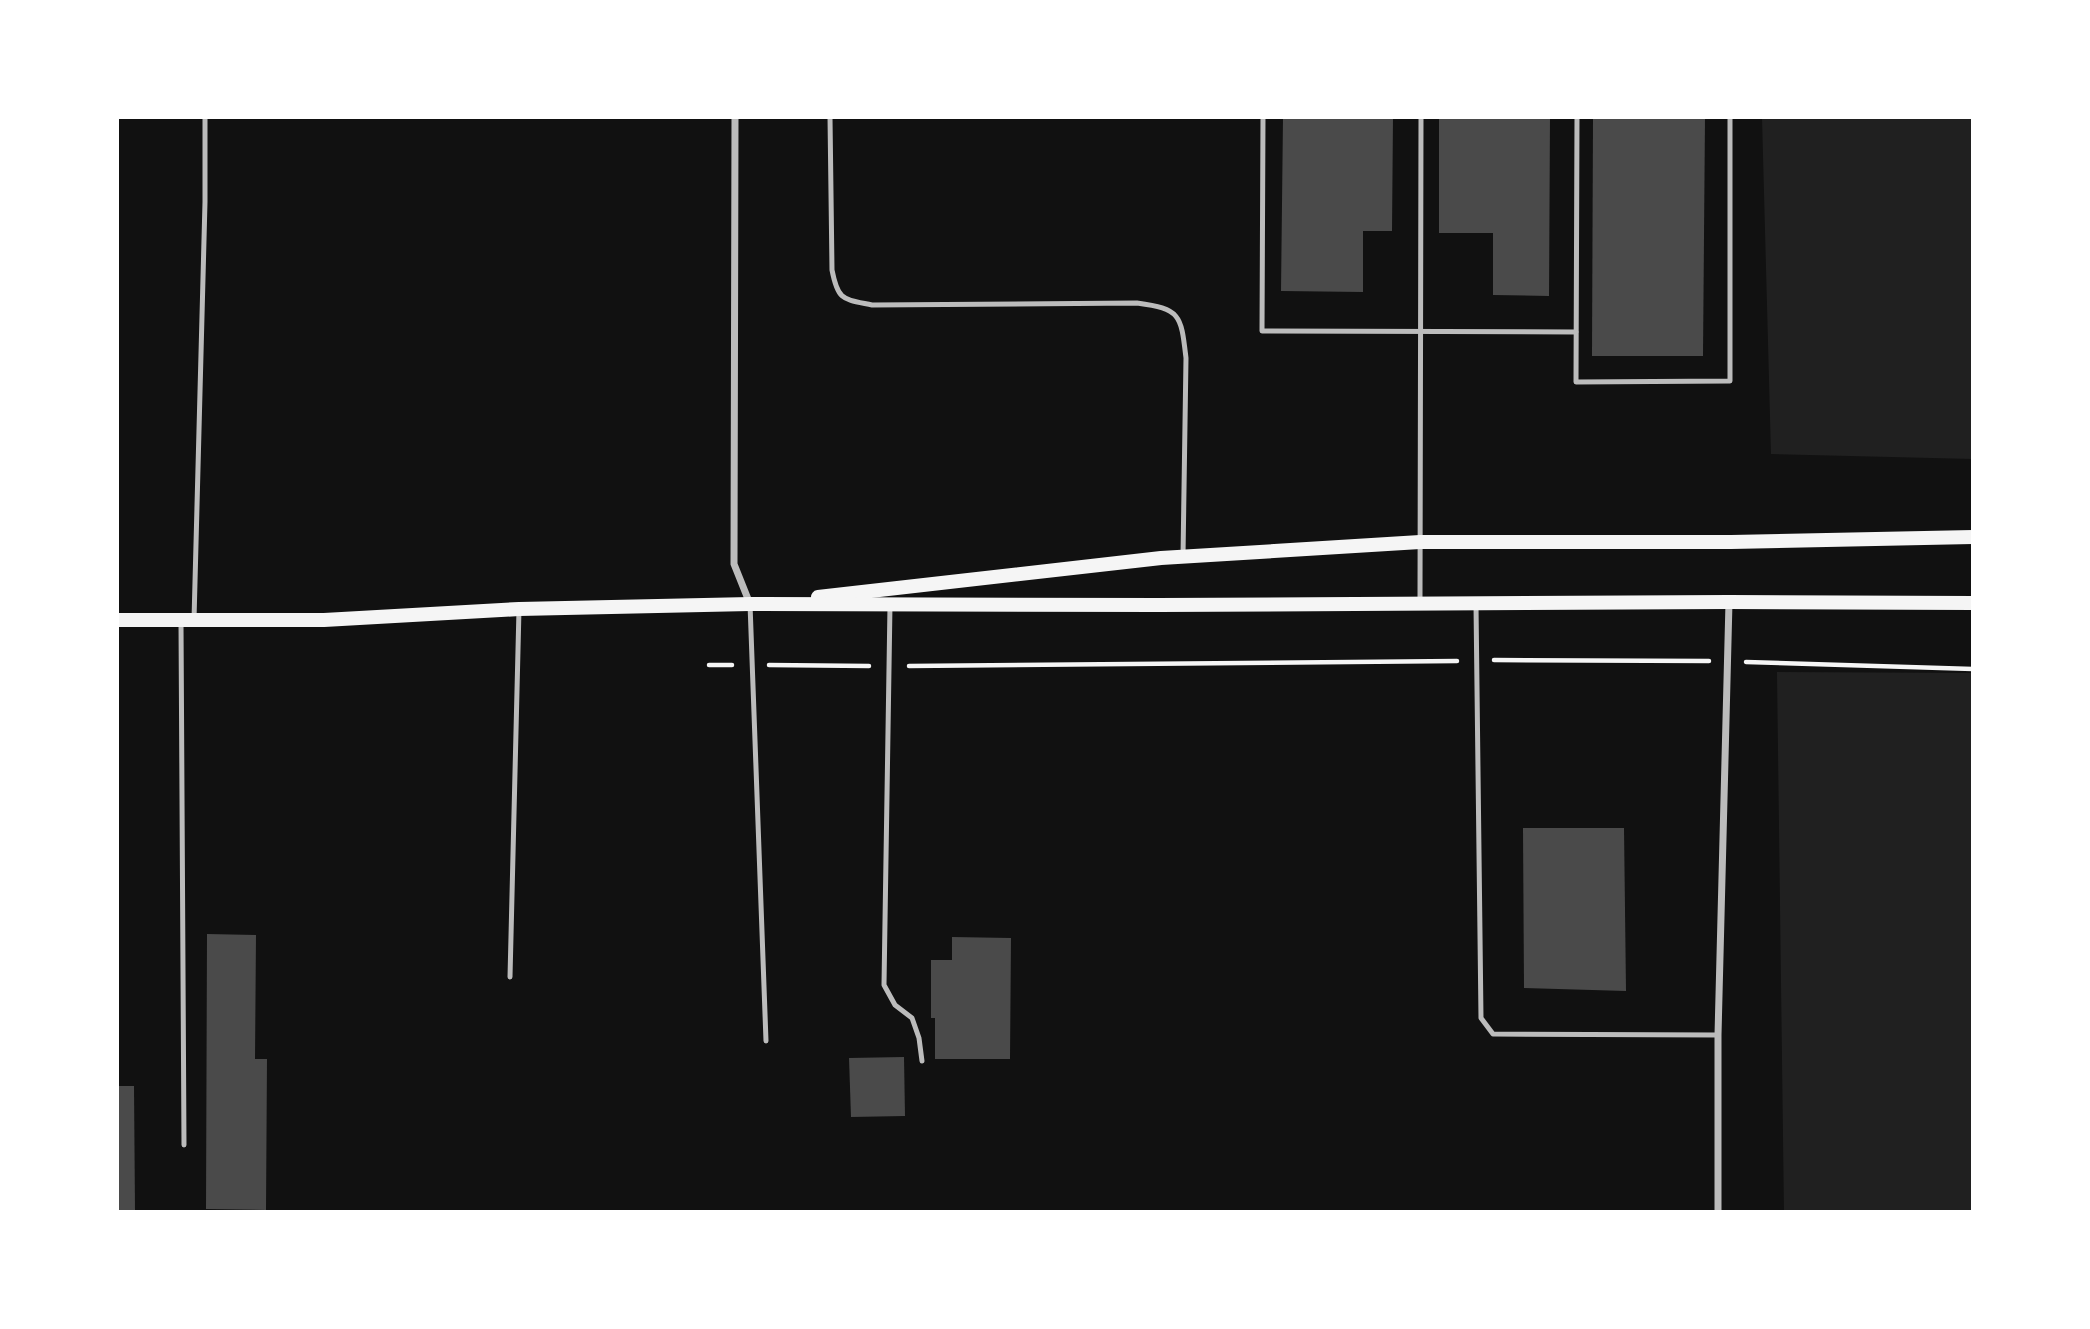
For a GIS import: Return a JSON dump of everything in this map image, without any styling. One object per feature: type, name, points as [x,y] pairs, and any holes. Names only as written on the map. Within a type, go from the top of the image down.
[{"type":"main road","points":[[750,604],[1183,556],[1420,542],[1717,542],[1973,537]]},
{"type":"main road","points":[[117,620],[324,620],[519,609],[750,604],[1973,603]]},
{"type":"street","points":[[735,117],[734,564],[750,604]]},
{"type":"street","points":[[1718,1212],[1718,1035],[1729,602]]},
{"type":"lane","points":[[184,1145],[188,620],[205,117]]},
{"type":"lane","points":[[830,117],[832,270],[835,290],[848,300],[872,305],[1137,303],[1163,306],[1177,317],[1186,358],[1183,556]]},
{"type":"lane","points":[[1262,117],[1262,331],[1576,332]]},
{"type":"lane","points":[[1420,604],[1421,117]]},
{"type":"lane","points":[[1577,117],[1576,382],[1730,381],[1730,117]]},
{"type":"lane","points":[[750,604],[766,1041]]},
{"type":"lane","points":[[1476,604],[1481,1018],[1493,1034],[1718,1035]]},
{"type":"lane","points":[[890,605],[884,985],[895,1005],[912,1018],[919,1038],[922,1060]]},
{"type":"lane","points":[[510,977],[519,609]]},
{"type":"path","points":[[709,665],[889,666],[1476,660],[1726,661],[1973,669]]},
{"type":"shaded area","points":[[1762,117],[1973,117],[1973,459],[1771,454]]},
{"type":"shaded area","points":[[1777,672],[1973,673],[1973,1212],[1784,1212]]},
{"type":"building","points":[[1283,117],[1393,117],[1392,231],[1363,231],[1363,292],[1281,291]]},
{"type":"building","points":[[1439,117],[1550,117],[1549,296],[1493,295],[1493,233],[1439,233]]},
{"type":"building","points":[[1593,117],[1705,117],[1703,356],[1592,356]]},
{"type":"building","points":[[1523,828],[1624,828],[1626,991],[1524,988]]},
{"type":"building","points":[[207,934],[256,935],[255,1059],[267,1059],[266,1210],[206,1209]]},
{"type":"building","points":[[952,937],[1011,938],[1010,1059],[935,1059],[935,1018],[931,1018],[931,960],[952,960]]},
{"type":"building","points":[[904,1057],[905,1116],[851,1117],[849,1058]]},
{"type":"building","points":[[117,1086],[134,1086],[135,1212],[117,1212]]}]
